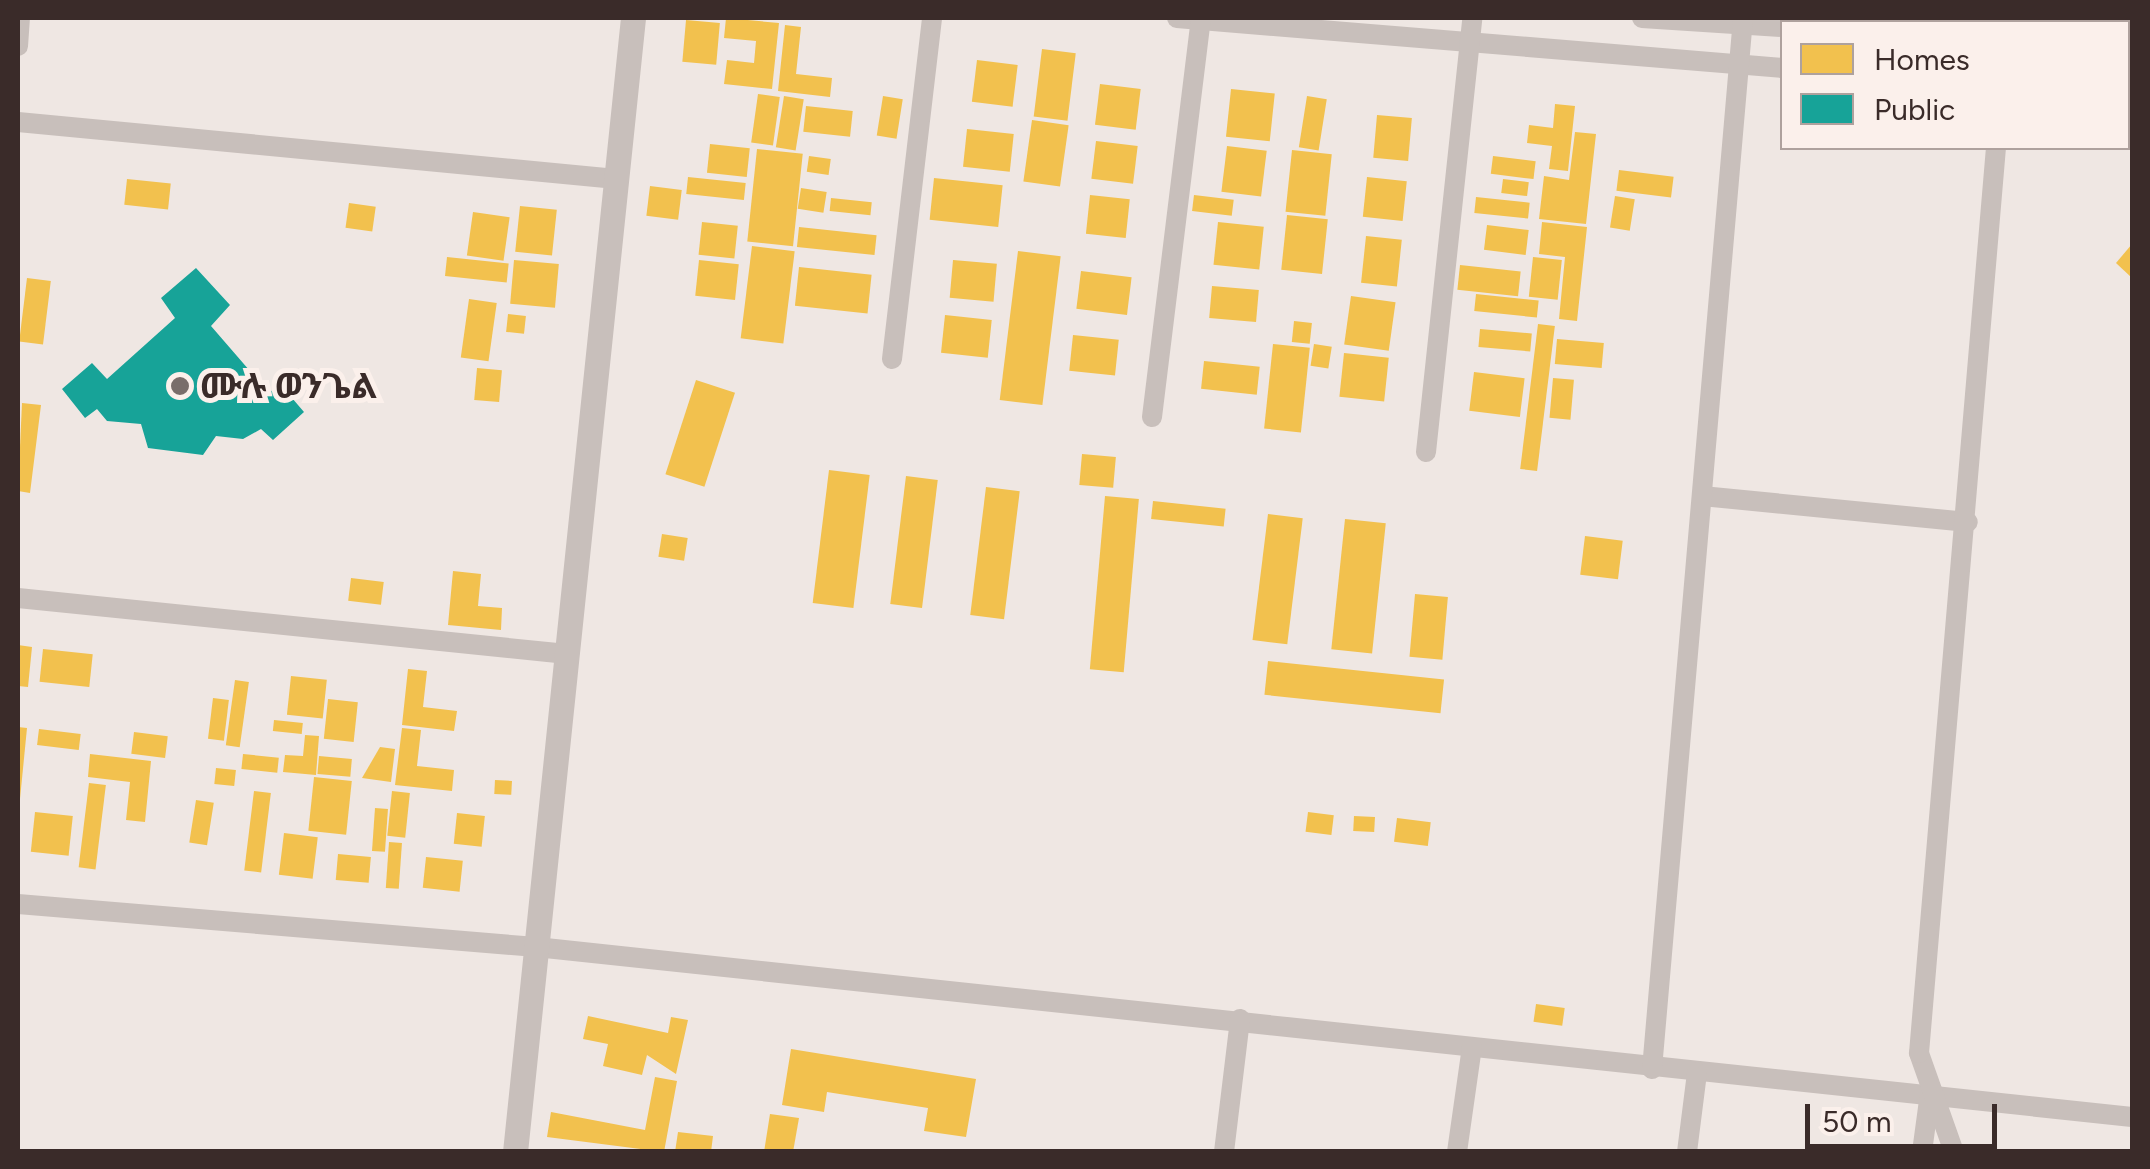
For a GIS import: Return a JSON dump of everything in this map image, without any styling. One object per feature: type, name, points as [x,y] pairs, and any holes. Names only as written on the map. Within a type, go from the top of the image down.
[{"type":"street","points":[[18,46],[20,18]]},
{"type":"street","points":[[514,1152],[633,18]]},
{"type":"street","points":[[892,359],[932,18]]},
{"type":"street","points":[[1177,18],[1780,68]]},
{"type":"street","points":[[1152,418],[1201,18]]},
{"type":"street","points":[[1426,452],[1472,18]]},
{"type":"street","points":[[1642,18],[1743,21],[1780,27]]},
{"type":"street","points":[[1652,1069],[1743,21]]},
{"type":"street","points":[[18,122],[616,179]]},
{"type":"street","points":[[1954,1152],[1929,1098],[1919,1054],[1968,522],[1996,150]]},
{"type":"street","points":[[1702,496],[1968,522]]},
{"type":"street","points":[[18,598],[567,654]]},
{"type":"street","points":[[18,904],[536,946],[1240,1019],[1652,1069],[2132,1116]]},
{"type":"street","points":[[1224,1152],[1240,1019]]},
{"type":"street","points":[[1456,1152],[1472,1047]]},
{"type":"street","points":[[1687,1152],[1696,1073]]},
{"type":"street","points":[[1922,1152],[1929,1098]]},
{"type":"building: Homes","points":[[726,18],[779,23],[772,89],[724,84],[727,60],[754,63],[756,41],[724,38]]},
{"type":"building: Homes","points":[[686,20],[720,23],[716,65],[682,62]]},
{"type":"building: Homes","points":[[785,25],[801,27],[796,74],[832,78],[830,97],[778,91]]},
{"type":"building: Homes","points":[[1042,49],[1076,53],[1067,121],[1034,116]]},
{"type":"building: Homes","points":[[977,60],[1018,65],[1013,107],[972,102]]},
{"type":"building: Homes","points":[[1100,84],[1141,89],[1136,130],[1095,125]]},
{"type":"building: Homes","points":[[1231,89],[1275,94],[1270,141],[1226,137]]},
{"type":"building: Homes","points":[[758,94],[780,97],[773,146],[751,143]]},
{"type":"building: Homes","points":[[784,96],[804,99],[796,150],[776,147]]},
{"type":"building: Homes","points":[[883,96],[903,99],[896,139],[877,136]]},
{"type":"building: Homes","points":[[1307,96],[1327,99],[1319,150],[1299,147]]},
{"type":"building: Homes","points":[[1555,104],[1575,106],[1568,171],[1549,169],[1552,146],[1527,143],[1529,125],[1553,128]]},
{"type":"building: Homes","points":[[806,106],[853,111],[850,137],[803,132]]},
{"type":"building: Homes","points":[[1377,115],[1412,118],[1408,161],[1373,158]]},
{"type":"building: Homes","points":[[1032,120],[1069,125],[1060,187],[1023,181]]},
{"type":"building: Homes","points":[[967,129],[1014,134],[1010,172],[963,167]]},
{"type":"building: Homes","points":[[1575,132],[1596,134],[1586,224],[1539,219],[1544,176],[1569,180]]},
{"type":"building: Homes","points":[[1096,141],[1138,146],[1133,184],[1091,179]]},
{"type":"building: Homes","points":[[710,144],[750,148],[747,177],[707,173]]},
{"type":"building: Homes","points":[[1227,146],[1267,151],[1261,197],[1221,192]]},
{"type":"building: Homes","points":[[757,149],[803,154],[793,246],[747,241]]},
{"type":"building: Homes","points":[[1292,150],[1332,154],[1325,216],[1286,212]]},
{"type":"building: Homes","points":[[809,156],[831,159],[829,175],[807,172]]},
{"type":"building: Homes","points":[[1493,156],[1536,161],[1533,179],[1491,174]]},
{"type":"building: Homes","points":[[1619,170],[1674,177],[1671,198],[1616,191]]},
{"type":"building: Homes","points":[[688,177],[746,183],[744,200],[686,194]]},
{"type":"building: Homes","points":[[1367,177],[1407,181],[1403,221],[1363,217]]},
{"type":"building: Homes","points":[[934,178],[1003,185],[998,227],[930,220]]},
{"type":"building: Homes","points":[[127,179],[171,184],[168,209],[124,205]]},
{"type":"building: Homes","points":[[1503,179],[1529,182],[1527,196],[1501,193]]},
{"type":"building: Homes","points":[[650,186],[682,190],[678,220],[646,216]]},
{"type":"building: Homes","points":[[801,188],[827,192],[823,213],[798,209]]},
{"type":"building: Homes","points":[[1090,195],[1130,199],[1126,238],[1086,234]]},
{"type":"building: Homes","points":[[1194,195],[1234,200],[1232,216],[1192,211]]},
{"type":"building: Homes","points":[[1615,196],[1635,199],[1630,231],[1610,228]]},
{"type":"building: Homes","points":[[1476,197],[1530,203],[1528,219],[1474,213]]},
{"type":"building: Homes","points":[[831,198],[872,202],[870,215],[830,211]]},
{"type":"building: Homes","points":[[349,203],[376,207],[372,232],[346,228]]},
{"type":"building: Homes","points":[[520,206],[557,210],[552,256],[515,252]]},
{"type":"building: Homes","points":[[473,212],[510,217],[504,261],[467,256]]},
{"type":"building: Homes","points":[[1287,215],[1328,219],[1322,274],[1281,270]]},
{"type":"building: Homes","points":[[702,222],[738,226],[734,259],[699,255]]},
{"type":"building: Homes","points":[[1218,222],[1264,227],[1259,270],[1214,265]]},
{"type":"building: Homes","points":[[1542,222],[1587,227],[1577,321],[1559,319],[1565,257],[1539,254]]},
{"type":"building: Homes","points":[[1487,225],[1529,230],[1526,255],[1484,250]]},
{"type":"building: Homes","points":[[799,227],[877,235],[874,255],[797,247]]},
{"type":"building: Homes","points":[[1366,236],[1402,240],[1397,287],[1361,283]]},
{"type":"building: Homes","points":[[2132,244],[2132,278],[2116,263]]},
{"type":"building: Homes","points":[[752,246],[795,251],[783,344],[741,338]]},
{"type":"building: Homes","points":[[1018,251],[1061,256],[1042,405],[1000,400]]},
{"type":"building: Homes","points":[[447,257],[509,263],[507,282],[445,276]]},
{"type":"building: Homes","points":[[1533,257],[1562,260],[1558,300],[1529,297]]},
{"type":"building: Homes","points":[[514,260],[559,264],[555,308],[510,304]]},
{"type":"building: Homes","points":[[699,260],[739,264],[735,300],[695,296]]},
{"type":"building: Homes","points":[[953,260],[997,264],[994,302],[950,298]]},
{"type":"building: Homes","points":[[1460,265],[1521,271],[1518,296],[1457,290]]},
{"type":"building: Homes","points":[[799,267],[872,275],[868,313],[795,306]]},
{"type":"building: Homes","points":[[1081,271],[1132,277],[1127,315],[1076,309]]},
{"type":"building: Homes","points":[[27,278],[51,281],[43,344],[19,342]]},
{"type":"building: Homes","points":[[1212,286],[1259,290],[1256,322],[1209,318]]},
{"type":"building: Homes","points":[[1476,294],[1539,301],[1537,317],[1474,311]]},
{"type":"building: Homes","points":[[1351,296],[1396,302],[1389,351],[1344,345]]},
{"type":"building: Homes","points":[[469,299],[497,303],[489,361],[461,357]]},
{"type":"building: Homes","points":[[508,314],[526,316],[524,334],[506,332]]},
{"type":"building: Homes","points":[[945,315],[992,320],[988,358],[941,353]]},
{"type":"building: Homes","points":[[1294,321],[1312,323],[1310,344],[1292,342]]},
{"type":"building: Homes","points":[[1538,324],[1555,326],[1537,471],[1520,469]]},
{"type":"building: Homes","points":[[1480,329],[1532,334],[1530,351],[1478,347]]},
{"type":"building: Homes","points":[[1073,335],[1119,340],[1115,376],[1069,371]]},
{"type":"building: Homes","points":[[1557,339],[1604,343],[1602,368],[1555,364]]},
{"type":"building: Homes","points":[[1273,344],[1310,348],[1301,432],[1264,429]]},
{"type":"building: Homes","points":[[1314,344],[1332,347],[1328,369],[1311,366]]},
{"type":"building: Homes","points":[[1344,353],[1389,358],[1384,401],[1339,397]]},
{"type":"building: Homes","points":[[1204,361],[1260,367],[1257,395],[1201,389]]},
{"type":"building: Homes","points":[[477,368],[502,370],[499,402],[474,400]]},
{"type":"building: Homes","points":[[1474,372],[1525,378],[1520,417],[1469,411]]},
{"type":"building: Homes","points":[[1553,378],[1574,380],[1570,420],[1550,418]]},
{"type":"building: Homes","points":[[696,380],[735,393],[704,487],[665,474]]},
{"type":"building: Homes","points":[[22,403],[41,405],[30,493],[18,491]]},
{"type":"building: Homes","points":[[1082,454],[1116,457],[1113,488],[1079,485]]},
{"type":"building: Homes","points":[[829,470],[870,475],[853,608],[813,603]]},
{"type":"building: Homes","points":[[906,476],[938,480],[922,608],[890,604]]},
{"type":"building: Homes","points":[[986,487],[1020,491],[1004,619],[970,615]]},
{"type":"building: Homes","points":[[1105,496],[1139,499],[1124,672],[1090,669]]},
{"type":"building: Homes","points":[[1153,501],[1226,509],[1224,527],[1151,519]]},
{"type":"building: Homes","points":[[1268,514],[1303,518],[1287,644],[1253,640]]},
{"type":"building: Homes","points":[[1345,519],[1386,523],[1372,654],[1331,649]]},
{"type":"building: Homes","points":[[662,534],[688,538],[684,561],[658,557]]},
{"type":"building: Homes","points":[[1585,536],[1623,541],[1618,579],[1580,575]]},
{"type":"building: Homes","points":[[453,571],[481,574],[478,606],[502,608],[501,630],[448,625]]},
{"type":"building: Homes","points":[[351,578],[384,582],[381,605],[348,601]]},
{"type":"building: Homes","points":[[1415,594],[1448,597],[1442,660],[1410,657]]},
{"type":"building: Homes","points":[[18,645],[32,647],[28,687],[18,686]]},
{"type":"building: Homes","points":[[43,649],[93,654],[89,687],[40,682]]},
{"type":"building: Homes","points":[[1268,661],[1444,680],[1440,713],[1264,695]]},
{"type":"building: Homes","points":[[408,669],[427,671],[423,707],[457,711],[454,731],[402,725]]},
{"type":"building: Homes","points":[[291,676],[327,680],[323,719],[287,715]]},
{"type":"building: Homes","points":[[235,680],[249,682],[240,747],[226,745]]},
{"type":"building: Homes","points":[[213,698],[229,700],[224,741],[208,739]]},
{"type":"building: Homes","points":[[328,699],[358,702],[354,742],[324,739]]},
{"type":"building: Homes","points":[[274,720],[303,723],[302,734],[273,731]]},
{"type":"building: Homes","points":[[18,727],[27,728],[20,799],[18,799]]},
{"type":"building: Homes","points":[[402,728],[421,730],[417,766],[454,770],[452,791],[395,785]]},
{"type":"building: Homes","points":[[39,729],[81,734],[79,750],[37,745]]},
{"type":"building: Homes","points":[[134,732],[168,736],[165,758],[131,754]]},
{"type":"building: Homes","points":[[305,735],[319,736],[316,775],[283,772],[285,755],[303,756]]},
{"type":"building: Homes","points":[[380,747],[395,749],[391,782],[362,778]]},
{"type":"building: Homes","points":[[90,754],[151,761],[145,822],[126,820],[130,782],[88,777]]},
{"type":"building: Homes","points":[[243,754],[279,758],[277,773],[241,769]]},
{"type":"building: Homes","points":[[319,756],[352,759],[350,777],[317,774]]},
{"type":"building: Homes","points":[[216,768],[236,770],[234,786],[214,784]]},
{"type":"building: Homes","points":[[314,777],[352,781],[346,835],[308,831]]},
{"type":"building: Homes","points":[[495,780],[512,781],[511,795],[494,794]]},
{"type":"building: Homes","points":[[89,783],[106,785],[96,869],[79,867]]},
{"type":"building: Homes","points":[[254,791],[271,793],[261,872],[244,870]]},
{"type":"building: Homes","points":[[392,791],[410,793],[405,838],[387,836]]},
{"type":"building: Homes","points":[[196,800],[214,803],[207,845],[189,842]]},
{"type":"building: Homes","points":[[375,808],[388,809],[385,852],[372,851]]},
{"type":"building: Homes","points":[[35,812],[73,816],[69,856],[31,852]]},
{"type":"building: Homes","points":[[1308,812],[1334,815],[1331,835],[1306,832]]},
{"type":"building: Homes","points":[[457,813],[485,816],[482,847],[454,844]]},
{"type":"building: Homes","points":[[1354,816],[1375,817],[1374,832],[1353,831]]},
{"type":"building: Homes","points":[[1397,818],[1431,822],[1428,846],[1394,842]]},
{"type":"building: Homes","points":[[284,833],[318,837],[313,879],[279,875]]},
{"type":"building: Homes","points":[[389,842],[402,843],[399,889],[386,888]]},
{"type":"building: Homes","points":[[338,854],[371,857],[369,883],[336,880]]},
{"type":"building: Homes","points":[[426,857],[463,861],[460,892],[423,888]]},
{"type":"building: Homes","points":[[1536,1004],[1565,1008],[1562,1026],[1533,1022]]},
{"type":"building: Homes","points":[[588,1016],[668,1033],[671,1017],[688,1020],[676,1074],[647,1055],[642,1075],[603,1066],[608,1044],[583,1039]]},
{"type":"building: Homes","points":[[791,1049],[976,1079],[966,1137],[924,1131],[928,1108],[827,1092],[824,1112],[782,1105]]},
{"type":"building: Homes","points":[[655,1077],[677,1081],[664,1152],[547,1137],[551,1112],[645,1130]]},
{"type":"building: Homes","points":[[770,1114],[799,1118],[793,1152],[764,1152]]},
{"type":"building: Homes","points":[[678,1132],[713,1136],[711,1152],[675,1152]]},
{"type":"building: Public","points":[[196,268],[230,305],[211,326],[269,393],[280,384],[304,412],[273,440],[261,429],[243,439],[216,436],[203,455],[148,448],[141,424],[107,421],[97,409],[85,418],[62,389],[92,363],[107,379],[175,318],[161,298]]},
{"type":"place","name":"ሙሉ ወንጌል","points":[[180,386]]}]
